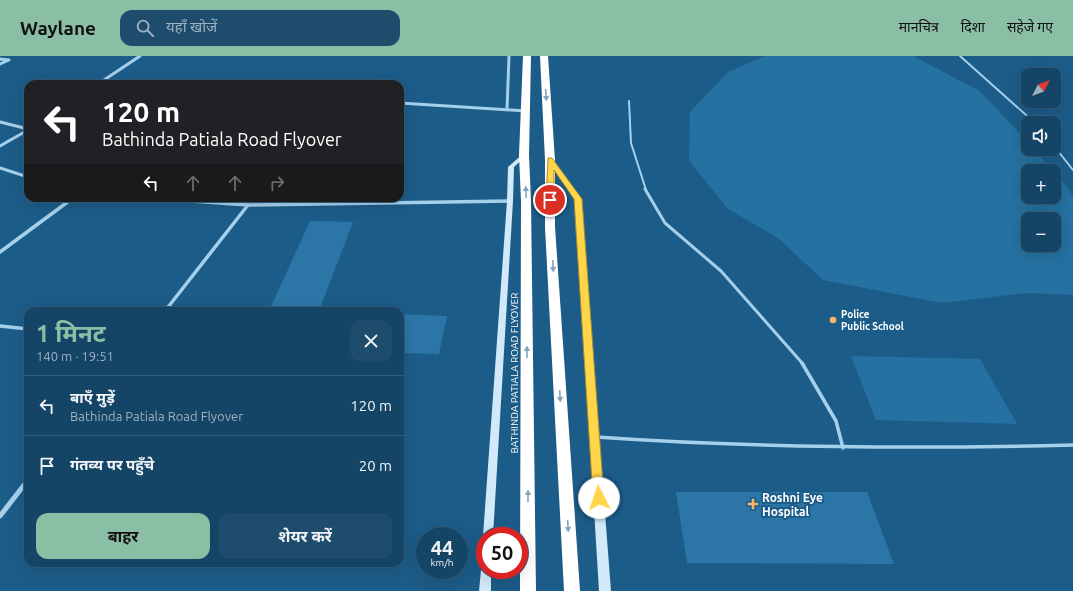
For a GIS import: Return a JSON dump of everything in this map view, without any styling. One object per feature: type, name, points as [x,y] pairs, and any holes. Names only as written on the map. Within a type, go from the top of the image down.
[{"type":"highway","points":[[527,56],[536,81],[550,160],[550,227],[572,591]]},
{"type":"highway","points":[[536,81],[544,56]]},
{"type":"highway","name":"BATHINDA PATIALA ROAD FLYOVER","points":[[528,591],[526,229],[524,155],[526,112],[536,81]]},
{"type":"main road","points":[[489,527],[511,167],[524,155]]},
{"type":"main road","points":[[550,160],[578,199],[605,591]]},
{"type":"main road","points":[[485,591],[486,579]]},
{"type":"street","points":[[0,64],[14,56]]},
{"type":"street","points":[[104,80],[140,56]]},
{"type":"street","points":[[507,110],[509,56]]},
{"type":"street","points":[[0,59],[9,60]]},
{"type":"street","points":[[404,104],[526,112]]},
{"type":"street","points":[[0,122],[24,129]]},
{"type":"street","points":[[0,146],[24,132]]},
{"type":"street","points":[[0,168],[24,176]]},
{"type":"street","points":[[205,202],[248,205],[510,201]]},
{"type":"street","points":[[0,252],[68,202]]},
{"type":"street","points":[[168,307],[248,205]]},
{"type":"street","points":[[0,326],[24,329]]},
{"type":"street","points":[[0,516],[24,485]]},
{"type":"lane","points":[[960,56],[1027,116]]},
{"type":"lane","points":[[629,101],[631,143],[645,189],[665,223],[721,271],[800,360],[836,421],[843,448]]},
{"type":"lane","points":[[1061,155],[1073,170]]},
{"type":"lane","points":[[594,436],[645,441],[843,448],[1073,445]]},
{"type":"shaded area","points":[[765,56],[913,56],[980,91],[1021,135],[1021,156],[1040,156],[1047,164],[1021,164],[1021,204],[1061,204],[1061,180],[1069,189],[1073,197],[1073,295],[1027,293],[942,303],[823,280],[778,238],[728,209],[689,161],[690,112],[728,72]]},
{"type":"shaded area","points":[[851,356],[980,359],[1017,424],[876,420]]},
{"type":"building","points":[[310,221],[353,222],[321,307],[271,307]]},
{"type":"building","points":[[404,314],[447,316],[439,354],[404,353]]},
{"type":"building","points":[[676,492],[867,492],[894,564],[687,563]]},
{"type":"place","name":"Police Public School","points":[[833,320]]},
{"type":"place","name":"Roshni Eye Hospital","points":[[753,504]]},
{"type":"route","points":[[550,200],[550,160],[578,199],[599,498]]}]
